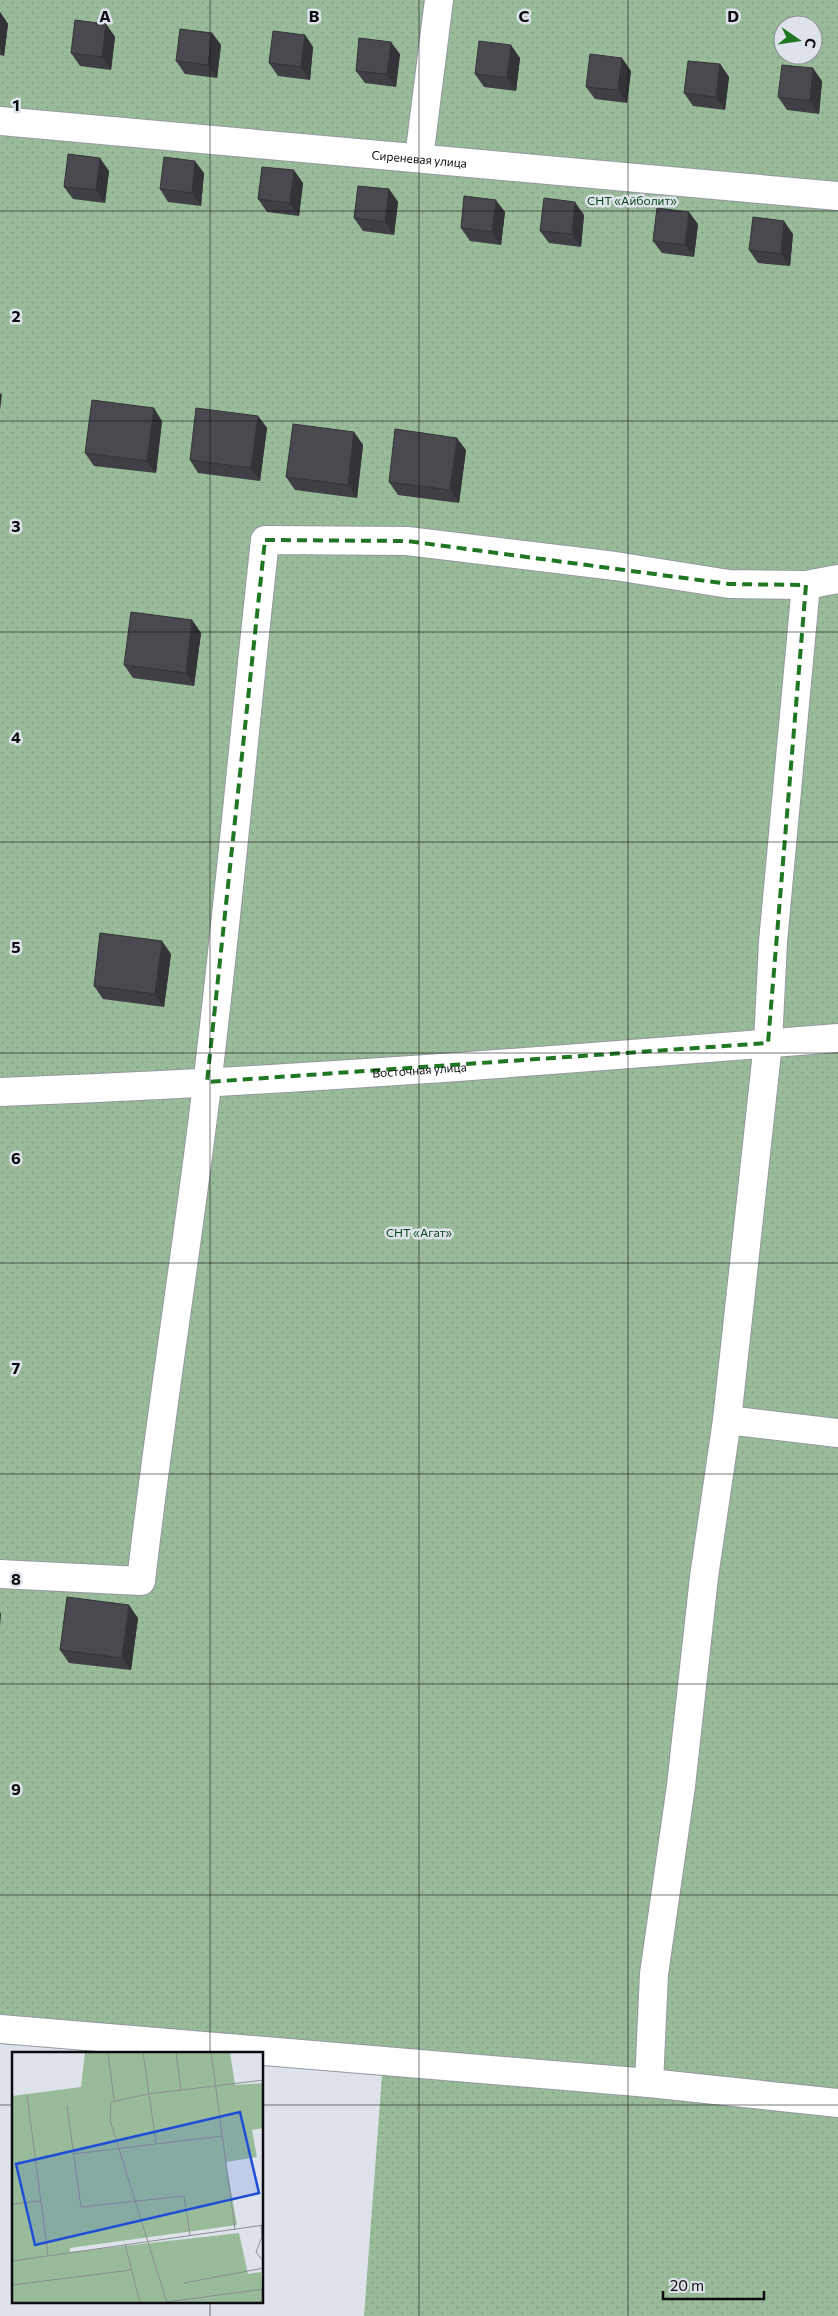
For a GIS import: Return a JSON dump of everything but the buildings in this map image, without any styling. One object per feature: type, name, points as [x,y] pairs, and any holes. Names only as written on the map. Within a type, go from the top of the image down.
[{"type":"street","points":[[419,158],[439,0]]},
{"type":"street","name":"Сиреневая улица","points":[[0,122],[838,196]]},
{"type":"street","points":[[0,1574],[141,1581],[154,1471],[186,1250],[207,1082],[264,540],[407,542],[615,566],[729,584],[806,585],[838,579]]},
{"type":"street","points":[[649,2083],[654,1974],[681,1786],[704,1577],[727,1420],[768,1043],[773,942],[806,585]]},
{"type":"street","name":"Восточная улица","points":[[0,1092],[207,1082],[578,1059],[838,1038]]},
{"type":"street","points":[[727,1420],[838,1433]]},
{"type":"street","points":[[0,2029],[649,2083],[838,2103]]},
{"type":"highlighted area","points":[[265,540],[407,541],[729,584],[806,585],[768,1043],[207,1082]]},
{"type":"green space","name":"СНТ «Агат»","points":[[0,0],[838,0],[838,2316],[364,2316],[383,2062],[264,2056],[264,2052],[170,2052],[0,2044]]},
{"type":"park label","name":"СНТ «Айболит»","points":[[632,200]]}]
